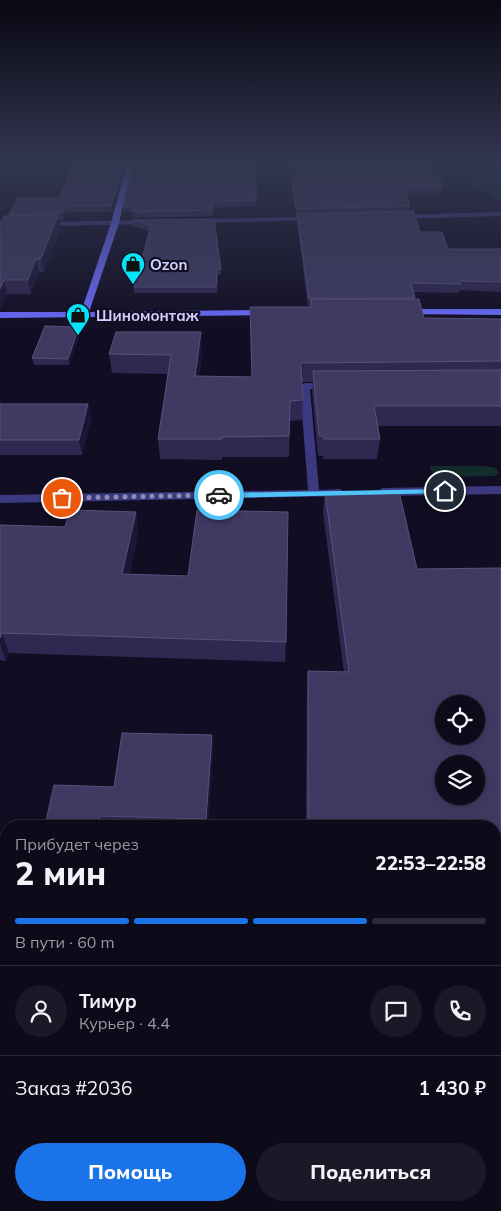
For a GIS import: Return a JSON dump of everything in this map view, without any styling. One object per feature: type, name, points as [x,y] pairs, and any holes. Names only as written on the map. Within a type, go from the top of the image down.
[{"type":"street","points":[[84,314],[117,220]]},
{"type":"street","points":[[185,222],[271,220]]},
{"type":"street","points":[[38,224],[156,222]]},
{"type":"street","points":[[396,312],[501,312]]},
{"type":"street","points":[[0,315],[280,313]]},
{"type":"street","points":[[314,493],[305,386],[344,386]]},
{"type":"street","points":[[373,492],[501,490]]},
{"type":"street","points":[[0,499],[354,493]]},
{"type":"green space","points":[[431,466],[485,466],[496,468],[499,473],[495,476],[438,477],[430,470]]},
{"type":"building","points":[[2,220],[56,220],[41,259],[36,259],[28,280],[4,280],[0,289],[0,223]]},
{"type":"building","points":[[133,220],[214,220],[221,269],[217,269],[216,287],[134,287],[151,226]]},
{"type":"building","points":[[298,220],[416,220],[420,232],[442,232],[448,249],[501,249],[501,282],[460,281],[461,284],[411,283],[415,298],[309,299]]},
{"type":"building","points":[[311,299],[419,299],[424,318],[501,319],[501,361],[303,363],[301,365],[303,400],[290,401],[289,436],[158,439],[171,355],[109,354],[116,332],[201,332],[195,376],[252,377],[250,307],[312,307]]},
{"type":"building","points":[[45,326],[79,327],[68,359],[32,358]]},
{"type":"building","points":[[501,370],[501,406],[374,406],[380,439],[324,439],[324,436],[319,436],[313,371]]},
{"type":"building","points":[[0,404],[88,404],[79,440],[0,440]]},
{"type":"building","points":[[399,491],[417,569],[501,568],[501,820],[308,820],[308,671],[349,672],[325,492]]},
{"type":"building","points":[[70,510],[136,512],[122,574],[188,576],[197,510],[288,512],[286,642],[2,633],[0,638],[0,525],[65,527]]},
{"type":"building","points":[[122,733],[212,735],[206,819],[100,816],[99,820],[46,820],[54,785],[114,787]]},
{"type":"way so far","points":[[62,498],[219,495]]},
{"type":"place","name":"Ozon","points":[[133,285]]},
{"type":"place","name":"Шиномонтаж","points":[[78,336]]},
{"type":"route","points":[[219,495],[445,491]]}]
